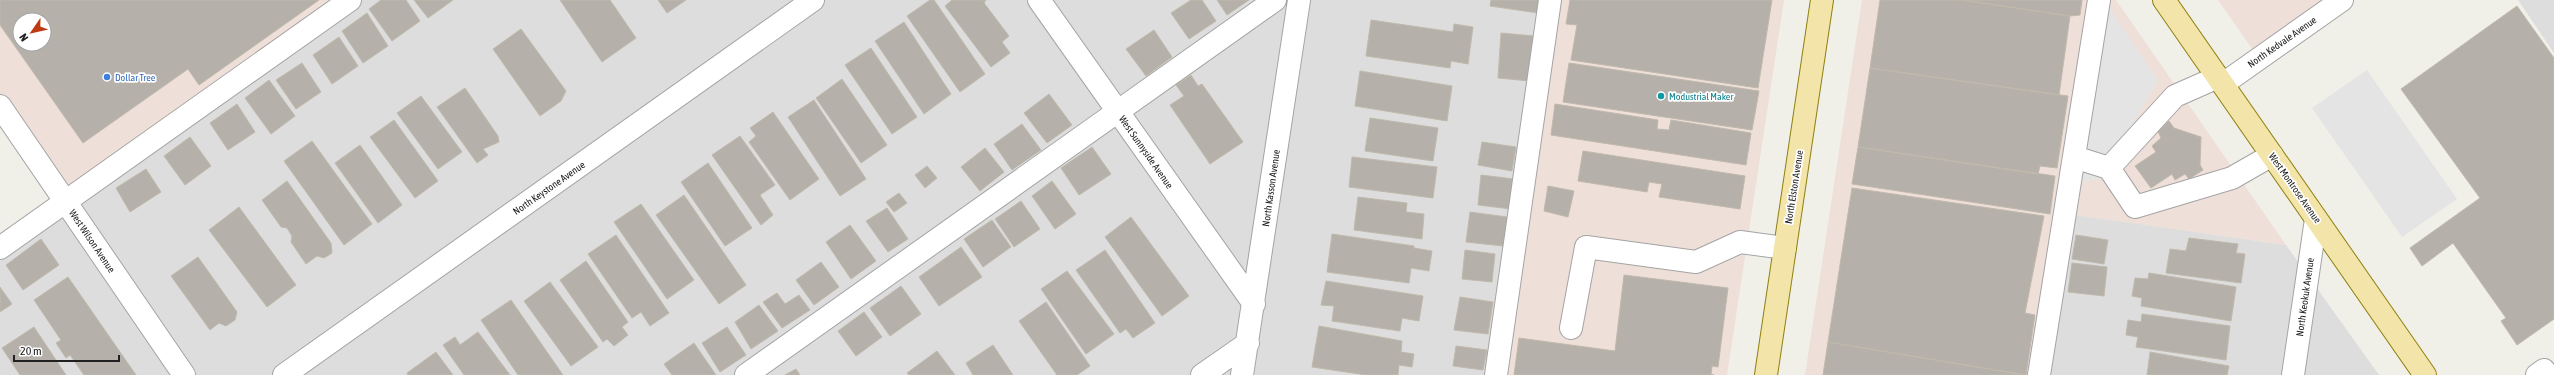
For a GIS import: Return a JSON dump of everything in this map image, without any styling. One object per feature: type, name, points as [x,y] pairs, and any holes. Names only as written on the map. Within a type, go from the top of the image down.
[{"type":"main road","name":"North Elston Avenue","points":[[1766,375],[1822,0]]},
{"type":"main road","name":"West Montrose Avenue","points":[[2164,0],[2426,375]]},
{"type":"street","points":[[0,248],[350,0]]},
{"type":"street","name":"North Keystone Avenue","points":[[284,375],[813,0]]},
{"type":"street","name":"West Sunnyside Avenue","points":[[1039,0],[1254,304]]},
{"type":"street","points":[[746,375],[1275,0]]},
{"type":"street","name":"North Kasson Avenue","points":[[1242,375],[1299,0]]},
{"type":"street","points":[[1496,375],[1550,0]]},
{"type":"street","points":[[2039,375],[2099,0]]},
{"type":"street","name":"North Kedvale Avenue","points":[[2109,168],[2175,96],[2220,80],[2342,0]]},
{"type":"street","name":"West Wilson Avenue","points":[[0,106],[184,375]]},
{"type":"street","points":[[2074,157],[2109,168],[2135,207],[2232,178],[2272,155]]},
{"type":"street","name":"North Keokuk Avenue","points":[[2293,375],[2316,219]]},
{"type":"street","points":[[1571,328],[1586,247],[1696,262],[1740,242],[1785,248]]},
{"type":"street","points":[[1202,375],[1248,343]]},
{"type":"street","points":[[2537,375],[2544,370],[2548,375]]},
{"type":"shaded area","name":"Dollar Tree","points":[[0,0],[345,0],[67,195],[0,95]]},
{"type":"shaded area","points":[[345,0],[1550,0],[1493,375],[0,375],[0,243]]},
{"type":"shaded area","points":[[1550,0],[1784,0],[1727,375],[1493,375]]},
{"type":"shaded area","points":[[1862,0],[2116,0],[2286,245],[2060,213],[2036,375],[1805,375]]},
{"type":"shaded area","points":[[2218,0],[2351,0],[2262,63]]},
{"type":"shaded area","points":[[2518,0],[2554,0],[2554,53]]},
{"type":"shaded area","points":[[2105,2],[2158,80],[2102,179],[2076,182]]},
{"type":"shaded area","points":[[2367,70],[2457,199],[2402,237],[2312,108]]},
{"type":"shaded area","points":[[2060,212],[2286,245],[2379,375],[2036,375]]},
{"type":"building","name":"Dollar Tree","points":[[0,0],[319,0],[199,85],[188,69],[83,143],[19,52],[52,52],[52,12],[12,12],[12,42],[0,25]]},
{"type":"building","points":[[381,0],[406,0],[420,21],[392,41],[369,9]]},
{"type":"building","points":[[414,0],[453,0],[428,18]]},
{"type":"building","points":[[560,0],[610,0],[636,38],[602,62]]},
{"type":"building","points":[[658,0],[686,0],[667,13]]},
{"type":"building","points":[[930,0],[934,0],[985,74],[960,92],[907,16]]},
{"type":"building","points":[[952,0],[986,0],[984,3],[1009,36],[1002,42],[1010,53],[991,67],[945,6]]},
{"type":"building","points":[[1191,0],[1202,0],[1216,21],[1189,39],[1171,13]]},
{"type":"building","points":[[1217,0],[1249,0],[1227,15]]},
{"type":"building","points":[[1491,0],[1540,0],[1538,13],[1490,6]]},
{"type":"building","points":[[1570,0],[1772,0],[1758,88],[1571,60],[1577,25],[1566,24]]},
{"type":"building","points":[[1880,0],[1962,0],[2070,16],[2059,95],[1870,68]]},
{"type":"building","points":[[1962,0],[2082,0],[2080,15],[2070,16]]},
{"type":"building","points":[[2517,6],[2554,58],[2554,319],[2517,345],[2501,321],[2506,318],[2453,243],[2422,266],[2410,248],[2480,198],[2401,89]]},
{"type":"building","points":[[367,13],[388,46],[363,63],[342,31]]},
{"type":"building","points":[[1371,20],[1453,32],[1454,24],[1473,27],[1468,64],[1451,61],[1450,68],[1366,56]]},
{"type":"building","points":[[904,22],[951,94],[924,114],[875,41]]},
{"type":"building","points":[[521,29],[566,91],[561,101],[540,116],[493,49]]},
{"type":"building","points":[[1154,30],[1172,57],[1146,76],[1126,49]]},
{"type":"building","points":[[1501,33],[1534,36],[1530,81],[1498,78]]},
{"type":"building","points":[[339,37],[358,66],[332,84],[313,55]]},
{"type":"building","points":[[871,48],[917,117],[892,134],[845,65]]},
{"type":"building","points":[[302,63],[321,92],[296,109],[276,80]]},
{"type":"building","name":"Modustrial Maker","points":[[1569,63],[1759,91],[1752,130],[1563,102]]},
{"type":"building","points":[[1870,68],[2068,96],[2057,168],[2040,166],[2038,174],[1858,147]]},
{"type":"building","points":[[1360,71],[1452,86],[1447,121],[1355,106]]},
{"type":"building","points":[[1191,75],[1198,86],[1202,84],[1243,142],[1210,164],[1170,105],[1184,96],[1176,85]]},
{"type":"building","points":[[842,79],[887,145],[861,163],[816,98]]},
{"type":"building","points":[[269,80],[295,116],[271,134],[245,98]]},
{"type":"building","points":[[465,88],[498,136],[499,142],[483,149],[488,155],[477,163],[437,107]]},
{"type":"building","points":[[1049,94],[1072,125],[1047,143],[1024,113]]},
{"type":"building","points":[[421,96],[462,152],[438,169],[397,113]]},
{"type":"building","points":[[814,100],[866,179],[840,196],[788,117]]},
{"type":"building","points":[[237,104],[255,132],[228,150],[210,123]]},
{"type":"building","points":[[1555,104],[1658,120],[1657,129],[1669,130],[1671,120],[1751,133],[1746,165],[1551,135]]},
{"type":"building","points":[[773,112],[819,179],[790,200],[749,142],[756,136],[750,128]]},
{"type":"building","points":[[1370,118],[1438,128],[1433,161],[1365,151]]},
{"type":"building","points":[[394,120],[438,181],[415,198],[370,137]]},
{"type":"building","points":[[2169,121],[2174,128],[2201,137],[2200,165],[2203,170],[2189,179],[2185,174],[2175,180],[2172,174],[2151,188],[2135,166],[2156,152],[2152,146],[2161,138],[2158,131]]},
{"type":"building","points":[[1022,124],[1041,150],[1012,170],[994,144]]},
{"type":"building","points":[[740,136],[775,185],[760,195],[773,215],[761,225],[712,155]]},
{"type":"building","points":[[190,137],[211,166],[185,185],[164,156]]},
{"type":"building","points":[[312,141],[372,224],[344,245],[284,161]]},
{"type":"building","points":[[1482,142],[1516,147],[1512,171],[1478,165]]},
{"type":"building","points":[[360,145],[402,205],[378,223],[335,163]]},
{"type":"building","points":[[1092,147],[1111,174],[1079,195],[1061,168]]},
{"type":"building","points":[[1858,147],[2055,176],[2050,214],[1852,184]]},
{"type":"building","points":[[985,148],[1004,172],[980,191],[961,167]]},
{"type":"building","points":[[1583,151],[1745,176],[1740,209],[1659,197],[1662,184],[1649,182],[1647,192],[1578,181]]},
{"type":"building","points":[[1352,157],[1437,167],[1433,198],[1349,187]]},
{"type":"building","points":[[708,163],[752,228],[725,246],[681,182]]},
{"type":"building","points":[[927,166],[937,178],[925,188],[915,175]]},
{"type":"building","points":[[146,169],[161,192],[130,212],[116,188]]},
{"type":"building","points":[[1481,175],[1514,179],[1511,209],[1478,205]]},
{"type":"building","points":[[287,181],[331,243],[332,253],[324,258],[317,256],[306,264],[291,242],[292,236],[287,228],[281,227],[262,200]]},
{"type":"building","points":[[1052,181],[1076,214],[1055,229],[1032,196]]},
{"type":"building","points":[[1548,186],[1574,191],[1568,217],[1544,211]]},
{"type":"building","points":[[1852,188],[2044,216],[2025,313],[2035,315],[2026,375],[1828,342]]},
{"type":"building","points":[[899,193],[907,203],[894,212],[886,202]]},
{"type":"building","points":[[684,195],[746,285],[719,304],[656,215]]},
{"type":"building","points":[[1358,197],[1407,203],[1406,212],[1424,214],[1422,239],[1354,230]]},
{"type":"building","points":[[1021,201],[1040,229],[1014,247],[995,219]]},
{"type":"building","points":[[641,204],[694,280],[667,299],[614,222]]},
{"type":"building","points":[[239,207],[296,285],[267,307],[209,230]]},
{"type":"building","points":[[887,208],[908,239],[888,252],[866,221]]},
{"type":"building","points":[[1470,212],[1507,217],[1503,246],[1466,242]]},
{"type":"building","points":[[1131,217],[1189,296],[1162,316],[1105,237]]},
{"type":"building","points":[[992,220],[1011,247],[983,267],[964,239]]},
{"type":"building","points":[[850,225],[876,261],[851,279],[826,242]]},
{"type":"building","points":[[1332,234],[1414,246],[1414,248],[1432,251],[1429,271],[1411,268],[1409,283],[1327,272]]},
{"type":"building","points":[[616,235],[669,313],[650,326],[641,312],[632,318],[588,254]]},
{"type":"building","points":[[2076,235],[2108,240],[2104,264],[2072,259]]},
{"type":"building","points":[[2189,238],[2238,244],[2236,253],[2245,254],[2241,283],[2166,273],[2170,249],[2186,251]]},
{"type":"building","points":[[41,239],[59,265],[23,290],[6,265]]},
{"type":"building","points":[[961,247],[982,277],[939,306],[919,277]]},
{"type":"building","points":[[1105,250],[1155,323],[1133,338],[1126,329],[1120,333],[1076,270]]},
{"type":"building","points":[[1465,250],[1495,254],[1492,282],[1462,279]]},
{"type":"building","points":[[198,257],[237,312],[235,320],[226,326],[219,323],[210,330],[171,276]]},
{"type":"building","points":[[586,261],[628,322],[622,327],[628,335],[614,346],[607,339],[603,342],[560,280]]},
{"type":"building","points":[[821,262],[839,287],[814,305],[796,280]]},
{"type":"building","points":[[2072,263],[2107,267],[2104,296],[2068,292]]},
{"type":"building","points":[[1067,271],[1114,334],[1086,354],[1041,289]]},
{"type":"building","points":[[2149,273],[2236,287],[2231,321],[2141,306],[2142,298],[2132,296],[2135,278],[2148,279]]},
{"type":"building","points":[[1624,275],[1728,288],[1718,367],[1712,366],[1711,374],[1714,375],[1514,375],[1519,338],[1615,351]]},
{"type":"building","points":[[68,277],[136,375],[84,375],[70,355],[66,358],[56,343],[61,340],[34,300]]},
{"type":"building","points":[[1326,281],[1423,296],[1419,321],[1402,318],[1400,331],[1332,321],[1334,306],[1321,305]]},
{"type":"building","points":[[550,282],[598,347],[571,366],[524,301]]},
{"type":"building","points":[[901,286],[921,314],[890,336],[870,308]]},
{"type":"building","points":[[0,287],[12,304],[0,312]]},
{"type":"building","points":[[777,293],[785,304],[799,295],[810,310],[782,328],[763,302]]},
{"type":"building","points":[[1460,297],[1493,302],[1488,334],[1454,330]]},
{"type":"building","points":[[511,300],[563,375],[518,375],[481,320]]},
{"type":"building","points":[[1046,302],[1090,366],[1077,375],[1057,375],[1019,321]]},
{"type":"building","points":[[759,305],[778,331],[751,349],[735,322]]},
{"type":"building","points":[[864,312],[882,337],[856,356],[838,331]]},
{"type":"building","points":[[2142,314],[2230,326],[2226,360],[2136,347],[2138,337],[2126,335],[2128,320],[2141,322]]},
{"type":"building","points":[[1319,326],[1402,341],[1401,352],[1414,354],[1412,367],[1399,365],[1398,375],[1366,375],[1312,367]]},
{"type":"building","points":[[34,327],[66,375],[20,375],[2,348]]},
{"type":"building","points":[[727,327],[746,355],[720,372],[702,343]]},
{"type":"building","points":[[478,332],[510,375],[464,375],[443,345],[455,337],[460,345]]},
{"type":"building","points":[[1828,342],[2025,375],[1823,375]]},
{"type":"building","points":[[694,343],[716,375],[672,375],[664,364]]},
{"type":"building","points":[[993,345],[1013,375],[973,375],[966,363]]},
{"type":"building","points":[[1456,346],[1487,350],[1483,370],[1453,366]]},
{"type":"building","points":[[937,351],[955,375],[909,375],[907,373]]},
{"type":"building","points":[[436,352],[453,375],[408,375],[407,373]]},
{"type":"building","points":[[2150,352],[2229,366],[2227,375],[2147,375]]},
{"type":"building","points":[[796,369],[800,375],[785,375]]},
{"type":"place","name":"Dollar Tree","points":[[107,77]]},
{"type":"place","name":"Modustrial Maker","points":[[1661,96]]}]
